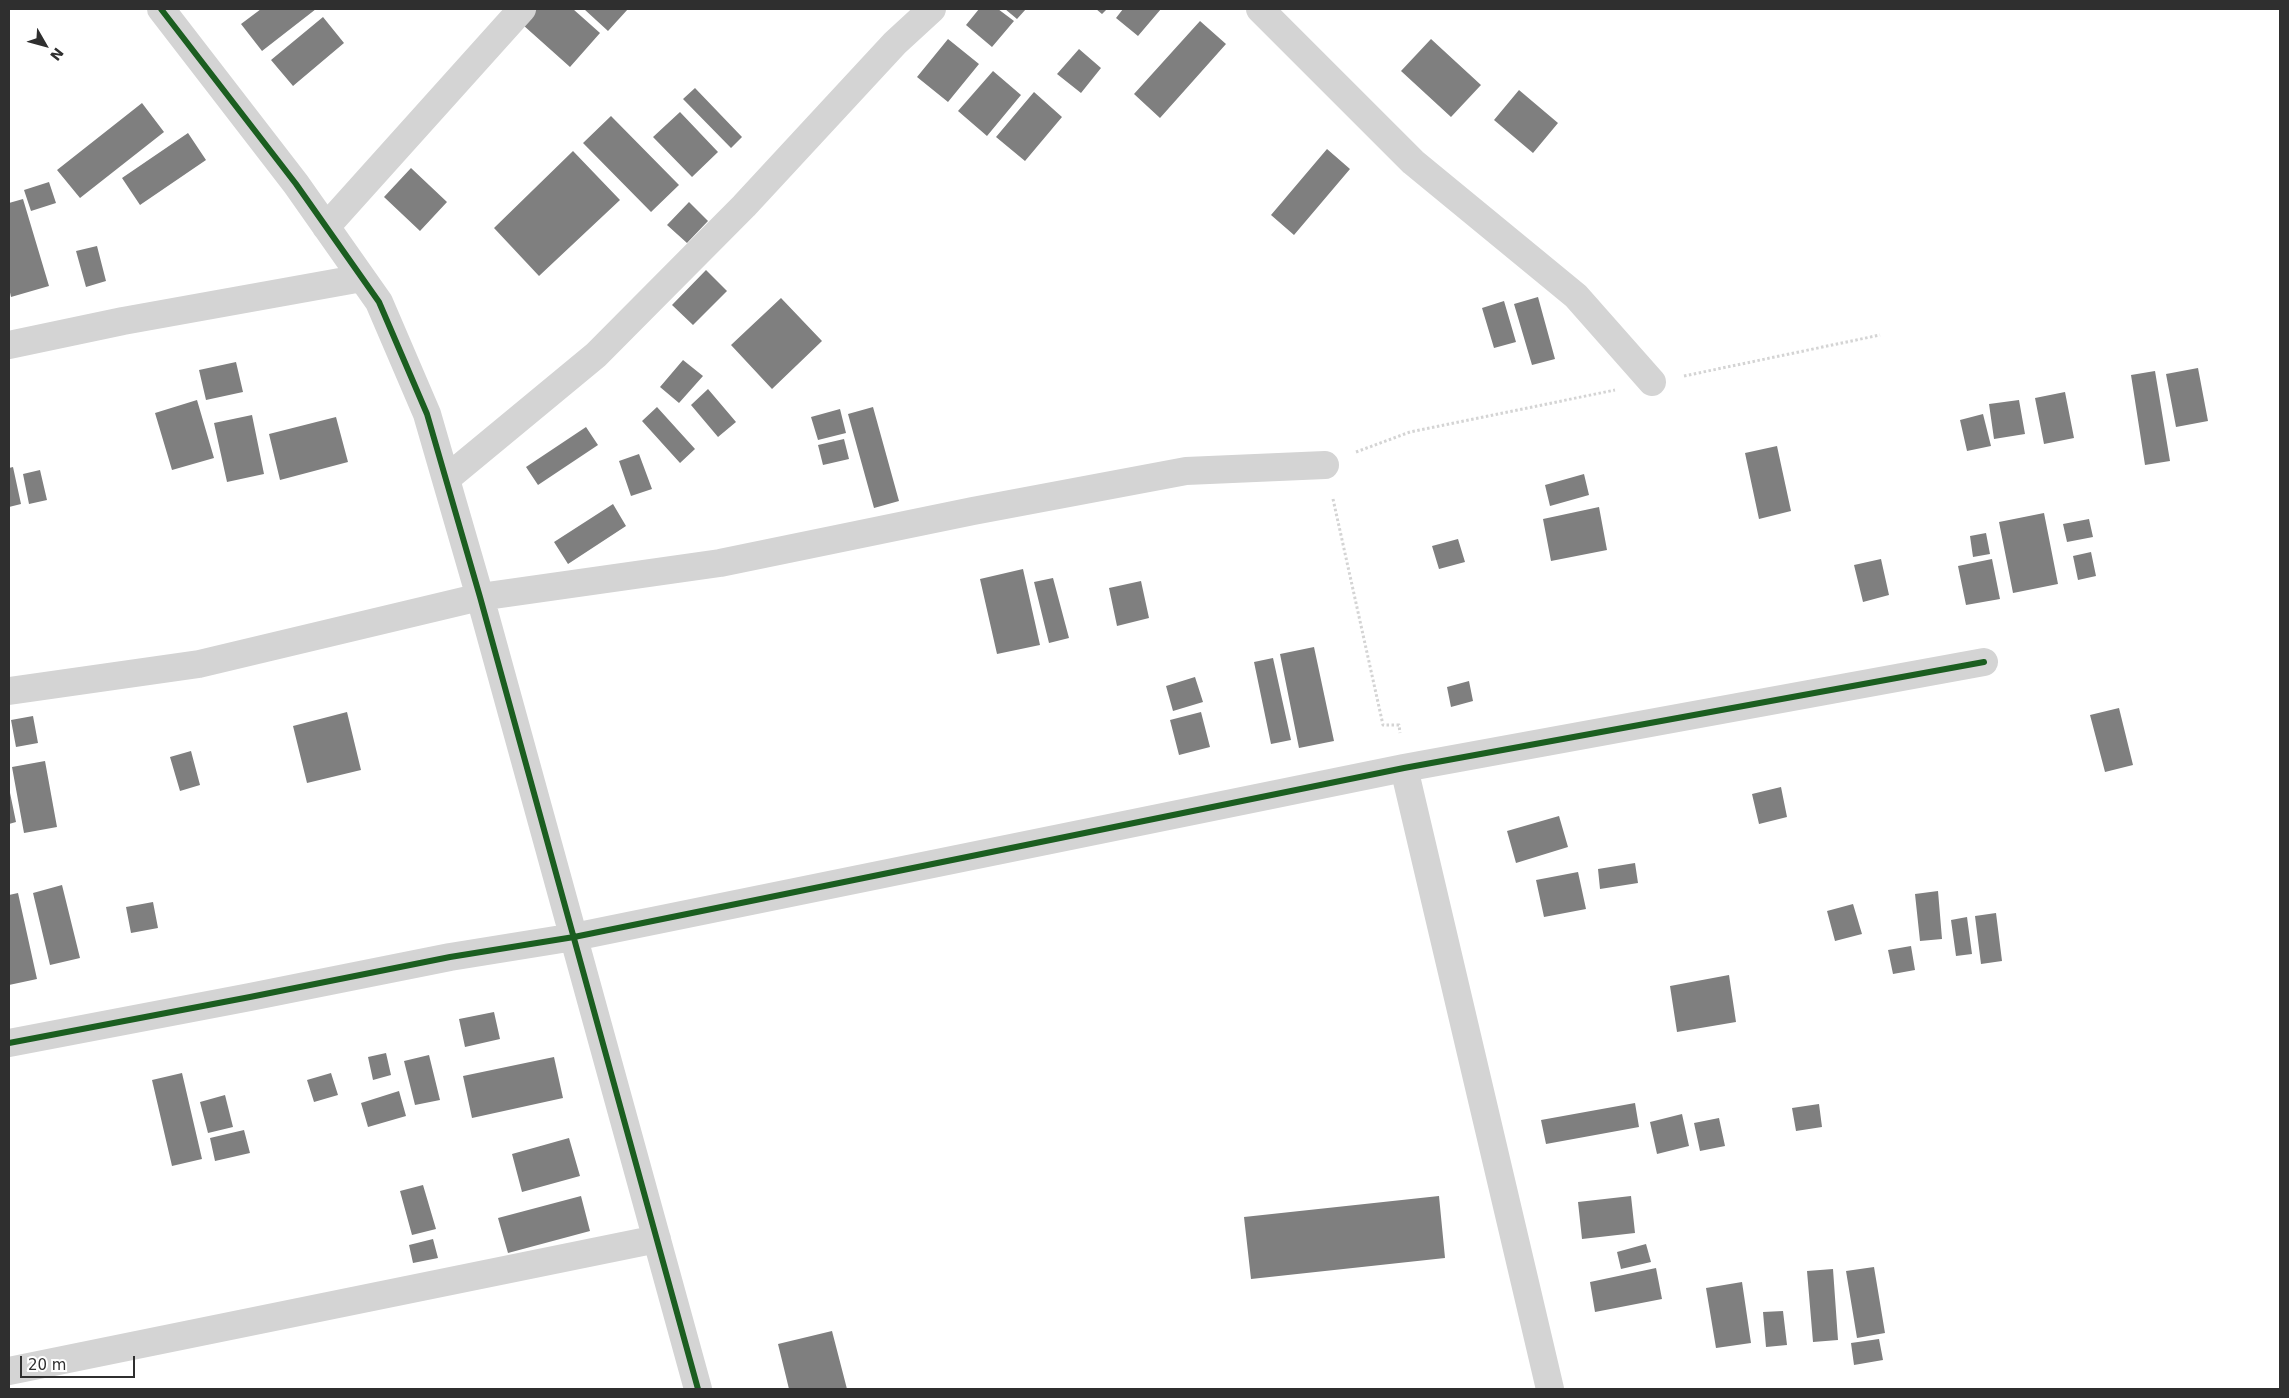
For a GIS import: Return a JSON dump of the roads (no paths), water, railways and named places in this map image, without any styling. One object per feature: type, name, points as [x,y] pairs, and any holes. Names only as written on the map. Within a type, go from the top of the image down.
[{"type":"street","points":[[161,9],[326,226],[379,302],[427,414],[480,597],[698,1389]]},
{"type":"street","points":[[326,226],[522,9]]},
{"type":"street","points":[[446,479],[596,355],[744,206],[895,43],[932,9]]},
{"type":"street","points":[[1260,9],[1413,162],[1576,296],[1652,382]]},
{"type":"street","points":[[9,346],[123,321],[362,278]]},
{"type":"street","points":[[9,691],[199,664],[480,597],[720,562],[973,511],[1186,471],[1325,464]]},
{"type":"street","points":[[9,1043],[250,997],[450,956],[574,937],[1403,755],[1984,662]]},
{"type":"street","points":[[1403,755],[1550,1389]]},
{"type":"street","points":[[9,1371],[656,1239]]}]
